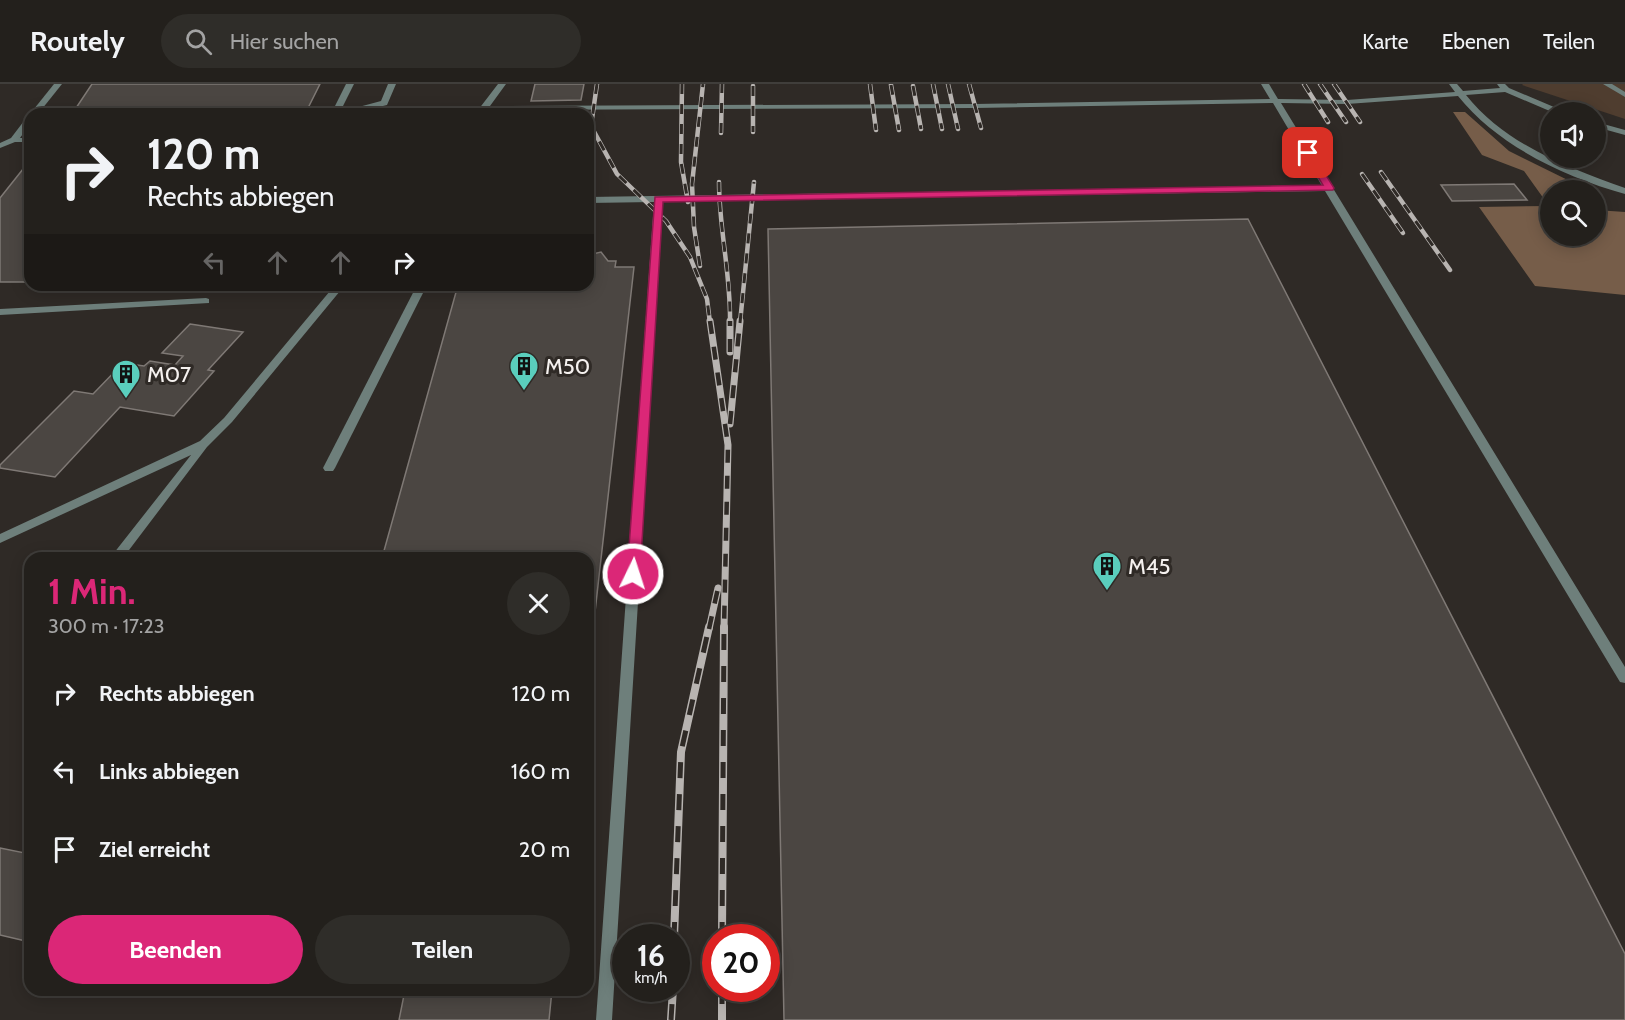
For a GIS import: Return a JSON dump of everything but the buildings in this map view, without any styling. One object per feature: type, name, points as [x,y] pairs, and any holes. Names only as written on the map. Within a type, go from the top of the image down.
[{"type":"lane","points":[[39,108],[58,84]]},
{"type":"lane","points":[[338,108],[350,84]]},
{"type":"lane","points":[[364,108],[384,103],[392,84]]},
{"type":"lane","points":[[484,108],[502,84]]},
{"type":"lane","points":[[1265,84],[1625,678]]},
{"type":"lane","points":[[1453,84],[1490,124],[1524,147],[1582,176],[1625,191]]},
{"type":"lane","points":[[1607,84],[1625,95]]},
{"type":"lane","points":[[594,111],[1275,101],[1347,102],[1503,87],[1540,104]]},
{"type":"lane","points":[[14,140],[24,127]]},
{"type":"lane","points":[[1606,127],[1625,133]]},
{"type":"lane","points":[[0,146],[14,140],[24,140]]},
{"type":"lane","points":[[594,200],[1329,188]]},
{"type":"lane","points":[[604,1020],[658,199]]},
{"type":"lane","points":[[121,552],[204,444],[228,420],[335,291]]},
{"type":"lane","points":[[329,468],[419,291]]},
{"type":"lane","points":[[0,312],[206,301]]},
{"type":"lane","points":[[0,539],[204,444]]},
{"type":"shaded area","points":[[1523,84],[1625,84],[1625,119],[1606,113],[1606,102],[1574,102]]},
{"type":"shaded area","points":[[1453,112],[1465,112],[1509,151],[1568,180],[1540,180],[1540,193],[1524,171],[1482,155]]},
{"type":"shaded area","points":[[1540,206],[1540,246],[1606,246],[1606,211],[1625,212],[1625,295],[1535,286],[1479,207]]},
{"type":"railway","points":[[594,108],[597,84]]},
{"type":"railway","points":[[682,84],[681,162],[688,202]]},
{"type":"railway","points":[[700,266],[694,227],[692,184],[703,84]]},
{"type":"railway","points":[[721,133],[722,84]]},
{"type":"railway","points":[[870,84],[876,130]]},
{"type":"railway","points":[[933,84],[942,129]]},
{"type":"railway","points":[[948,84],[958,129]]},
{"type":"railway","points":[[969,84],[981,128]]},
{"type":"railway","points":[[1304,84],[1328,122]]},
{"type":"railway","points":[[1320,84],[1346,122]]},
{"type":"railway","points":[[1334,84],[1360,122]]},
{"type":"railway","points":[[891,85],[899,130]]},
{"type":"railway","points":[[753,86],[753,132]]},
{"type":"railway","points":[[913,86],[921,129]]},
{"type":"railway","points":[[594,132],[617,174],[666,221],[690,257],[707,299],[710,323]]},
{"type":"railway","points":[[1381,172],[1450,270]]},
{"type":"railway","points":[[1362,174],[1403,233]]},
{"type":"railway","points":[[719,182],[729,287],[730,352]]},
{"type":"railway","points":[[740,323],[754,182]]},
{"type":"railway","points":[[710,321],[728,445],[724,629]]},
{"type":"railway","points":[[730,424],[740,321]]},
{"type":"railway","points":[[709,629],[718,588]]},
{"type":"railway","points":[[675,924],[681,752],[709,627]]},
{"type":"railway","points":[[722,924],[724,627]]},
{"type":"railway","points":[[671,1020],[672,1002]]},
{"type":"railway","points":[[722,1002],[722,1020]]},
{"type":"place","name":"M50","points":[[524,392]]},
{"type":"place","name":"M07","points":[[126,400]]},
{"type":"place","name":"M45","points":[[1107,592]]},
{"type":"route","points":[[633,574],[658,199],[1329,188],[1308,153]]}]
